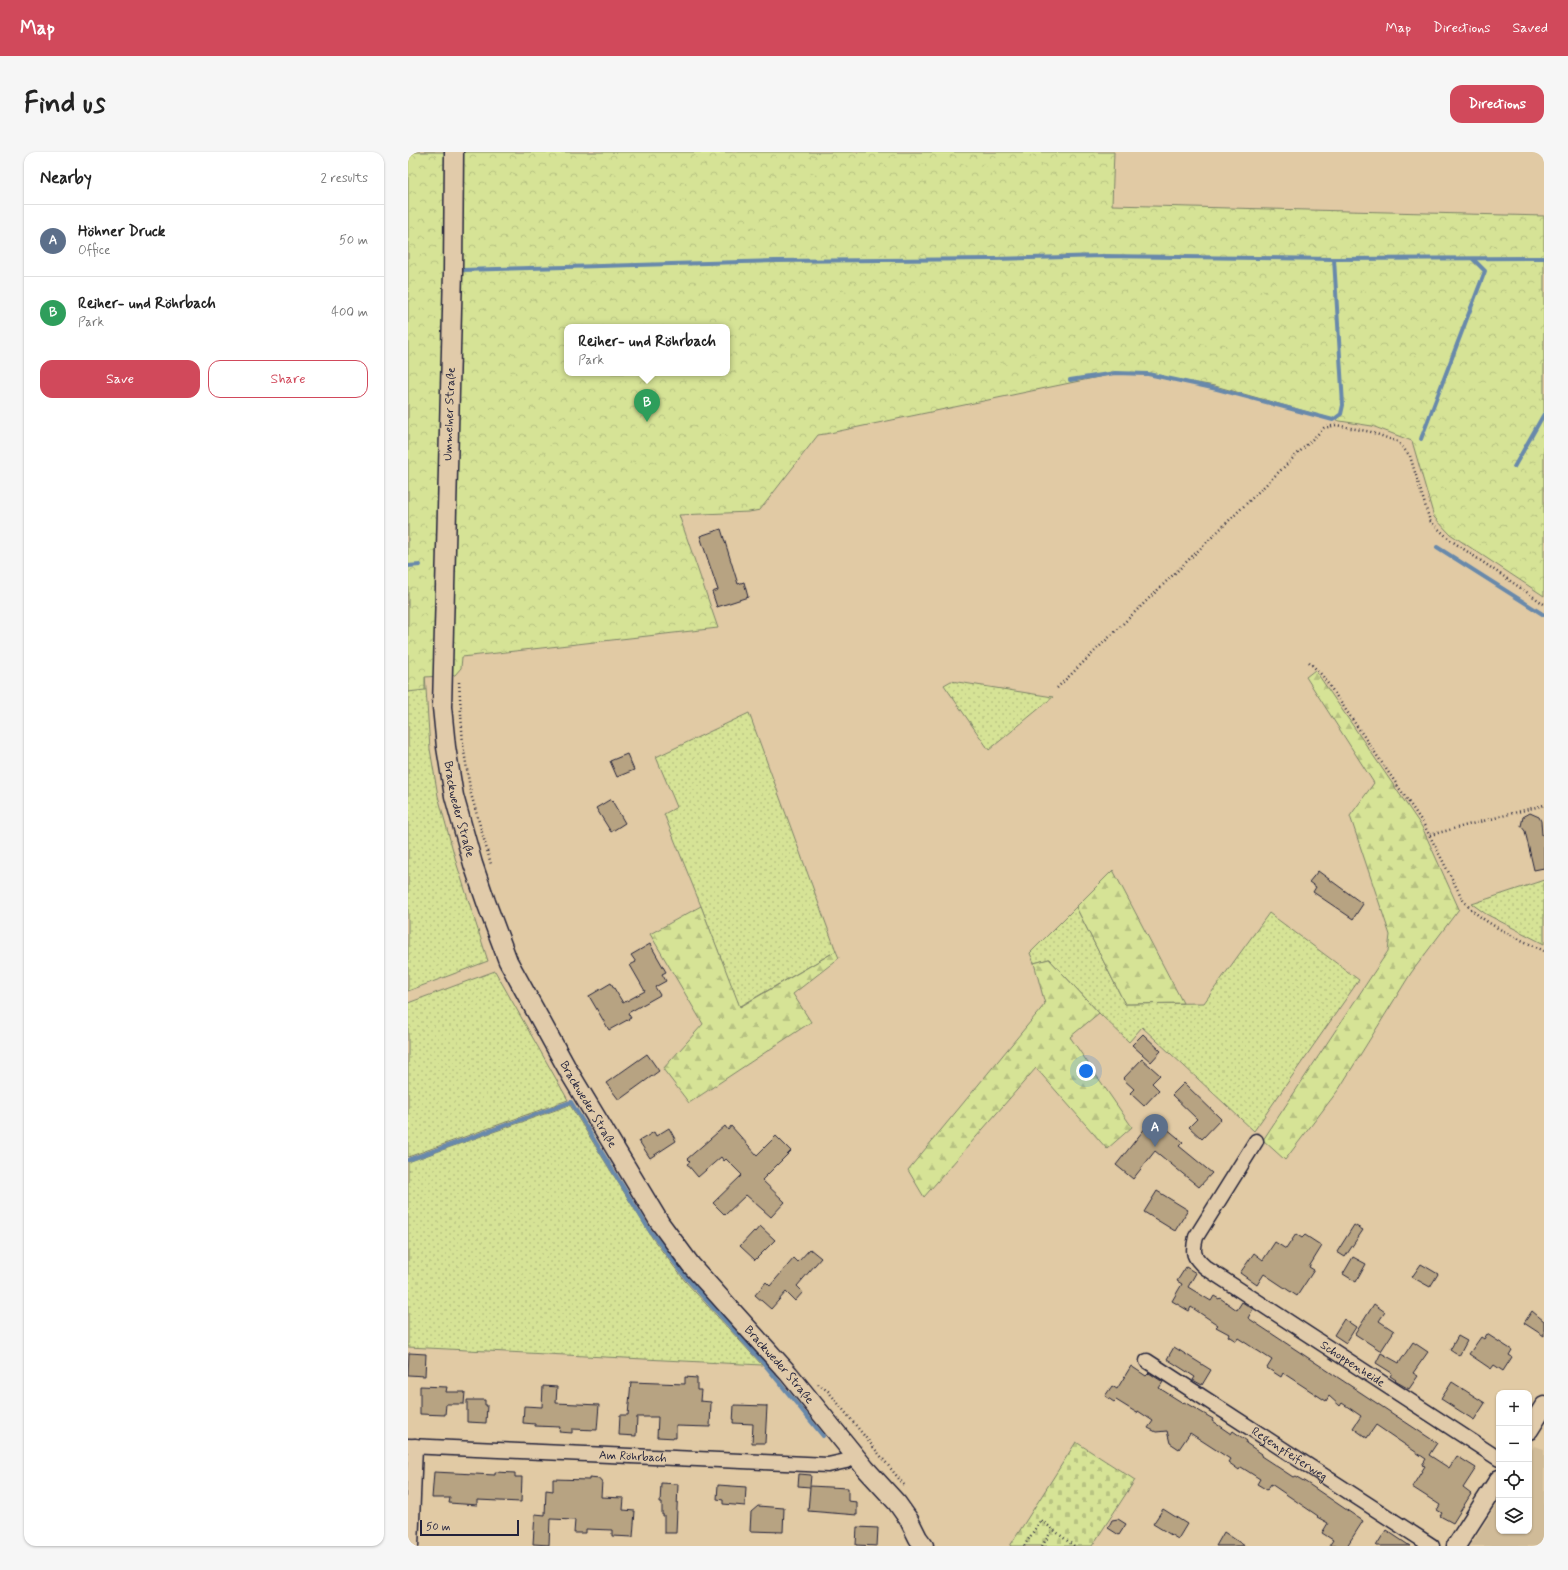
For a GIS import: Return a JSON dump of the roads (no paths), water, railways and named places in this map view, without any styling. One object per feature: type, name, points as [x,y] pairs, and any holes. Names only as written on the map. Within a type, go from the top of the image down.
[{"type":"main road","name":"Ummelner Straße","points":[[451,676],[454,152]]},
{"type":"main road","name":"Brackweder Straße","points":[[451,676],[442,707],[446,747],[454,796],[473,864],[508,961],[537,1017],[660,1224],[692,1265],[789,1374],[860,1462],[886,1506],[901,1524],[921,1542]]},
{"type":"main road","points":[[1532,1426],[1542,1413]]},
{"type":"main road","points":[[1456,1546],[1496,1484]]},
{"type":"street","name":"Schoppenheide","points":[[1256,1141],[1196,1237],[1193,1251],[1198,1261],[1206,1268],[1496,1457]]},
{"type":"street","name":"Regenpfeiferweg","points":[[1147,1361],[1432,1546]]},
{"type":"street","name":"Am Röhrbach","points":[[412,1446],[828,1465],[846,1461],[860,1462]]},
{"type":"street","points":[[411,1546],[412,1446]]},
{"type":"waterway","points":[[462,270],[775,261],[993,259],[1103,256],[1334,259],[1544,258]]},
{"type":"waterway","points":[[1070,380],[1115,373],[1148,374],[1217,389],[1333,420],[1341,414],[1343,405],[1334,259]]},
{"type":"waterway","points":[[1421,439],[1485,271],[1473,259]]},
{"type":"waterway","points":[[1514,467],[1544,414]]},
{"type":"waterway","points":[[1437,547],[1544,615]]},
{"type":"waterway","points":[[408,566],[420,565]]},
{"type":"waterway","points":[[408,1160],[571,1102],[650,1231],[687,1279],[765,1365],[823,1436]]},
{"type":"place","name":"Reiher- und Röhrbach","points":[[647,422]]},
{"type":"place","name":"Höhner Druck","points":[[1155,1147]]}]
